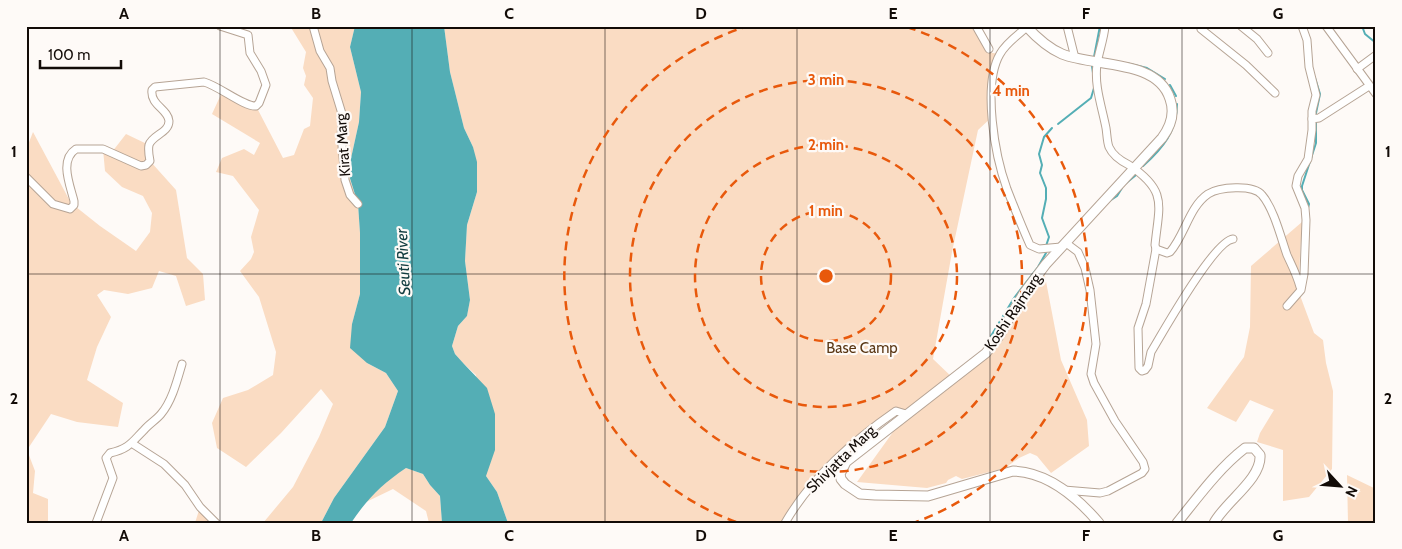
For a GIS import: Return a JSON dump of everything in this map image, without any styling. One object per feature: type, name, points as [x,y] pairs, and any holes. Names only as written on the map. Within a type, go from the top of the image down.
[{"type":"main road","name":"Koshi Rajmarg","points":[[1027,27],[1046,45],[1064,55],[1130,68],[1146,73],[1160,82],[1169,94],[1172,122],[1167,131],[1063,245],[1024,293],[986,353],[843,465],[840,474],[841,479],[855,492],[875,495],[928,496],[1013,471],[1023,472],[1052,482],[1064,490],[1078,501],[1099,523]]},
{"type":"main road","points":[[1176,523],[1209,484],[1239,453],[1245,448],[1254,448],[1260,455],[1256,471],[1214,523]]},
{"type":"street","points":[[26,177],[53,204],[70,209],[74,206],[74,201],[67,166],[68,158],[76,148],[103,149],[141,166],[146,165],[150,161],[149,145],[169,123],[168,116],[154,100],[152,90],[155,87],[204,82],[212,84],[247,104],[256,106],[266,85],[261,71],[250,53],[248,35],[220,26]]},
{"type":"street","name":"Kirat Marg","points":[[313,26],[320,50],[330,68],[343,116],[341,134],[345,180],[350,195],[358,204]]},
{"type":"street","points":[[976,26],[988,49]]},
{"type":"street","points":[[1068,26],[1075,58]]},
{"type":"street","points":[[1105,26],[1102,49],[1097,63],[1100,104],[1109,146],[1113,153],[1152,185],[1159,198],[1156,249],[1146,304],[1138,328],[1139,368],[1142,371],[1148,366],[1151,352],[1206,265],[1224,243],[1233,239]]},
{"type":"street","points":[[1202,26],[1201,29],[1246,65],[1275,93]]},
{"type":"street","points":[[1241,26],[1257,39],[1268,53]]},
{"type":"street","points":[[1287,306],[1300,290],[1304,274],[1305,208],[1296,186],[1298,176],[1308,160],[1315,119],[1312,111],[1316,95],[1308,67],[1307,40],[1302,26]]},
{"type":"street","points":[[1326,26],[1376,94]]},
{"type":"street","points":[[1027,27],[1000,54],[994,70],[991,104],[999,160],[1007,188],[1030,245],[1039,249],[1063,245],[1078,252],[1085,268],[1090,290],[1096,344],[1091,374],[1114,421],[1145,468],[1142,473],[1108,491],[1064,490]]},
{"type":"street","points":[[1357,69],[1376,55]]},
{"type":"street","points":[[1315,119],[1370,86]]},
{"type":"street","points":[[1156,249],[1167,254],[1170,252],[1199,202],[1208,194],[1218,189],[1229,187],[1256,191],[1261,194],[1266,202],[1278,227],[1288,256],[1297,274],[1300,290]]},
{"type":"street","points":[[96,523],[113,478],[106,458],[110,453],[133,444],[142,432],[163,412],[174,389],[182,364]]},
{"type":"street","name":"Shivjatta Marg","points":[[785,523],[803,495],[870,428],[896,411],[906,414]]},
{"type":"street","points":[[133,444],[164,464],[185,485],[200,507],[216,523]]},
{"type":"green space","points":[[290,26],[355,26],[350,47],[361,92],[359,122],[348,172],[358,204],[360,294],[352,324],[367,363],[386,373],[398,391],[385,427],[334,498],[321,523],[263,523],[293,487],[319,437],[333,404],[321,389],[281,433],[246,467],[217,448],[212,423],[223,398],[248,390],[273,375],[276,352],[259,297],[240,271],[251,259],[254,252],[251,237],[259,210],[233,176],[216,172],[222,158],[244,149],[254,155],[260,143],[212,114],[223,90],[256,106],[283,158],[294,155],[304,129],[310,126],[313,98],[304,85],[306,76],[303,68],[306,52]]},
{"type":"green space","name":"Base Camp","points":[[444,26],[971,26],[986,52],[1000,54],[994,70],[993,116],[978,130],[952,252],[933,359],[955,380],[979,363],[1044,271],[1061,360],[1087,420],[1089,446],[1051,473],[1037,456],[1030,453],[1005,468],[962,479],[956,476],[946,483],[927,488],[857,482],[906,414],[896,411],[803,495],[787,523],[508,523],[497,492],[486,476],[476,375],[455,354],[452,346],[458,326],[467,316],[470,300],[465,261],[467,225],[477,192],[473,147],[464,128],[450,72]]},
{"type":"green space","points":[[33,132],[71,203],[136,251],[150,232],[152,213],[143,196],[122,187],[105,171],[103,149],[112,152],[126,134],[149,145],[150,161],[176,190],[187,258],[203,274],[205,300],[186,306],[176,276],[159,271],[152,288],[128,294],[104,290],[97,295],[111,317],[97,347],[87,380],[123,403],[118,427],[77,422],[51,414],[27,450],[35,471],[33,493],[48,499],[48,523],[28,523],[26,518],[26,150]]},
{"type":"green space","points":[[1302,222],[1298,290],[1314,333],[1323,340],[1333,391],[1332,469],[1309,497],[1283,501],[1283,450],[1257,442],[1260,433],[1274,410],[1250,400],[1236,422],[1207,408],[1244,357],[1250,327],[1251,266]]},
{"type":"green space","points":[[406,468],[423,474],[440,496],[442,523],[429,523],[426,511],[393,489],[364,503],[389,479]]},
{"type":"green space","points":[[1347,475],[1376,489],[1376,523],[1348,523]]},
{"type":"green space","points":[[200,507],[216,523],[195,523]]},
{"type":"water","name":"Seuti River","points":[[355,26],[444,26],[450,72],[464,128],[473,147],[477,162],[477,192],[467,225],[465,261],[470,300],[467,316],[458,326],[452,346],[455,354],[487,388],[495,414],[495,450],[486,476],[497,492],[508,523],[442,523],[440,496],[423,474],[406,468],[376,492],[351,523],[321,523],[334,498],[385,427],[398,391],[386,373],[367,363],[350,348],[352,324],[360,294],[358,204],[348,172],[359,122],[361,92],[350,47]]},
{"type":"waterway","points":[[1094,57],[1100,26]]},
{"type":"waterway","points":[[1362,26],[1365,34],[1376,43]]},
{"type":"waterway","points":[[1126,63],[1147,68],[1165,79]]},
{"type":"waterway","points":[[1092,66],[1093,73]]},
{"type":"waterway","points":[[1308,208],[1309,204],[1302,186],[1316,143],[1316,113],[1320,94],[1315,78]]},
{"type":"waterway","points":[[1170,85],[1176,96]]},
{"type":"waterway","points":[[1058,124],[1091,98],[1094,88]]},
{"type":"waterway","points":[[1143,166],[1163,146],[1172,131],[1177,104]]},
{"type":"waterway","points":[[1046,246],[1049,237],[1042,218],[1046,188],[1040,173],[1042,165],[1039,154],[1044,137],[1052,128]]},
{"type":"waterway","points":[[1125,184],[1136,175]]},
{"type":"waterway","points":[[1108,202],[1117,196],[1122,188]]},
{"type":"waterway","points":[[991,336],[1014,298],[1038,267],[1046,253]]}]
